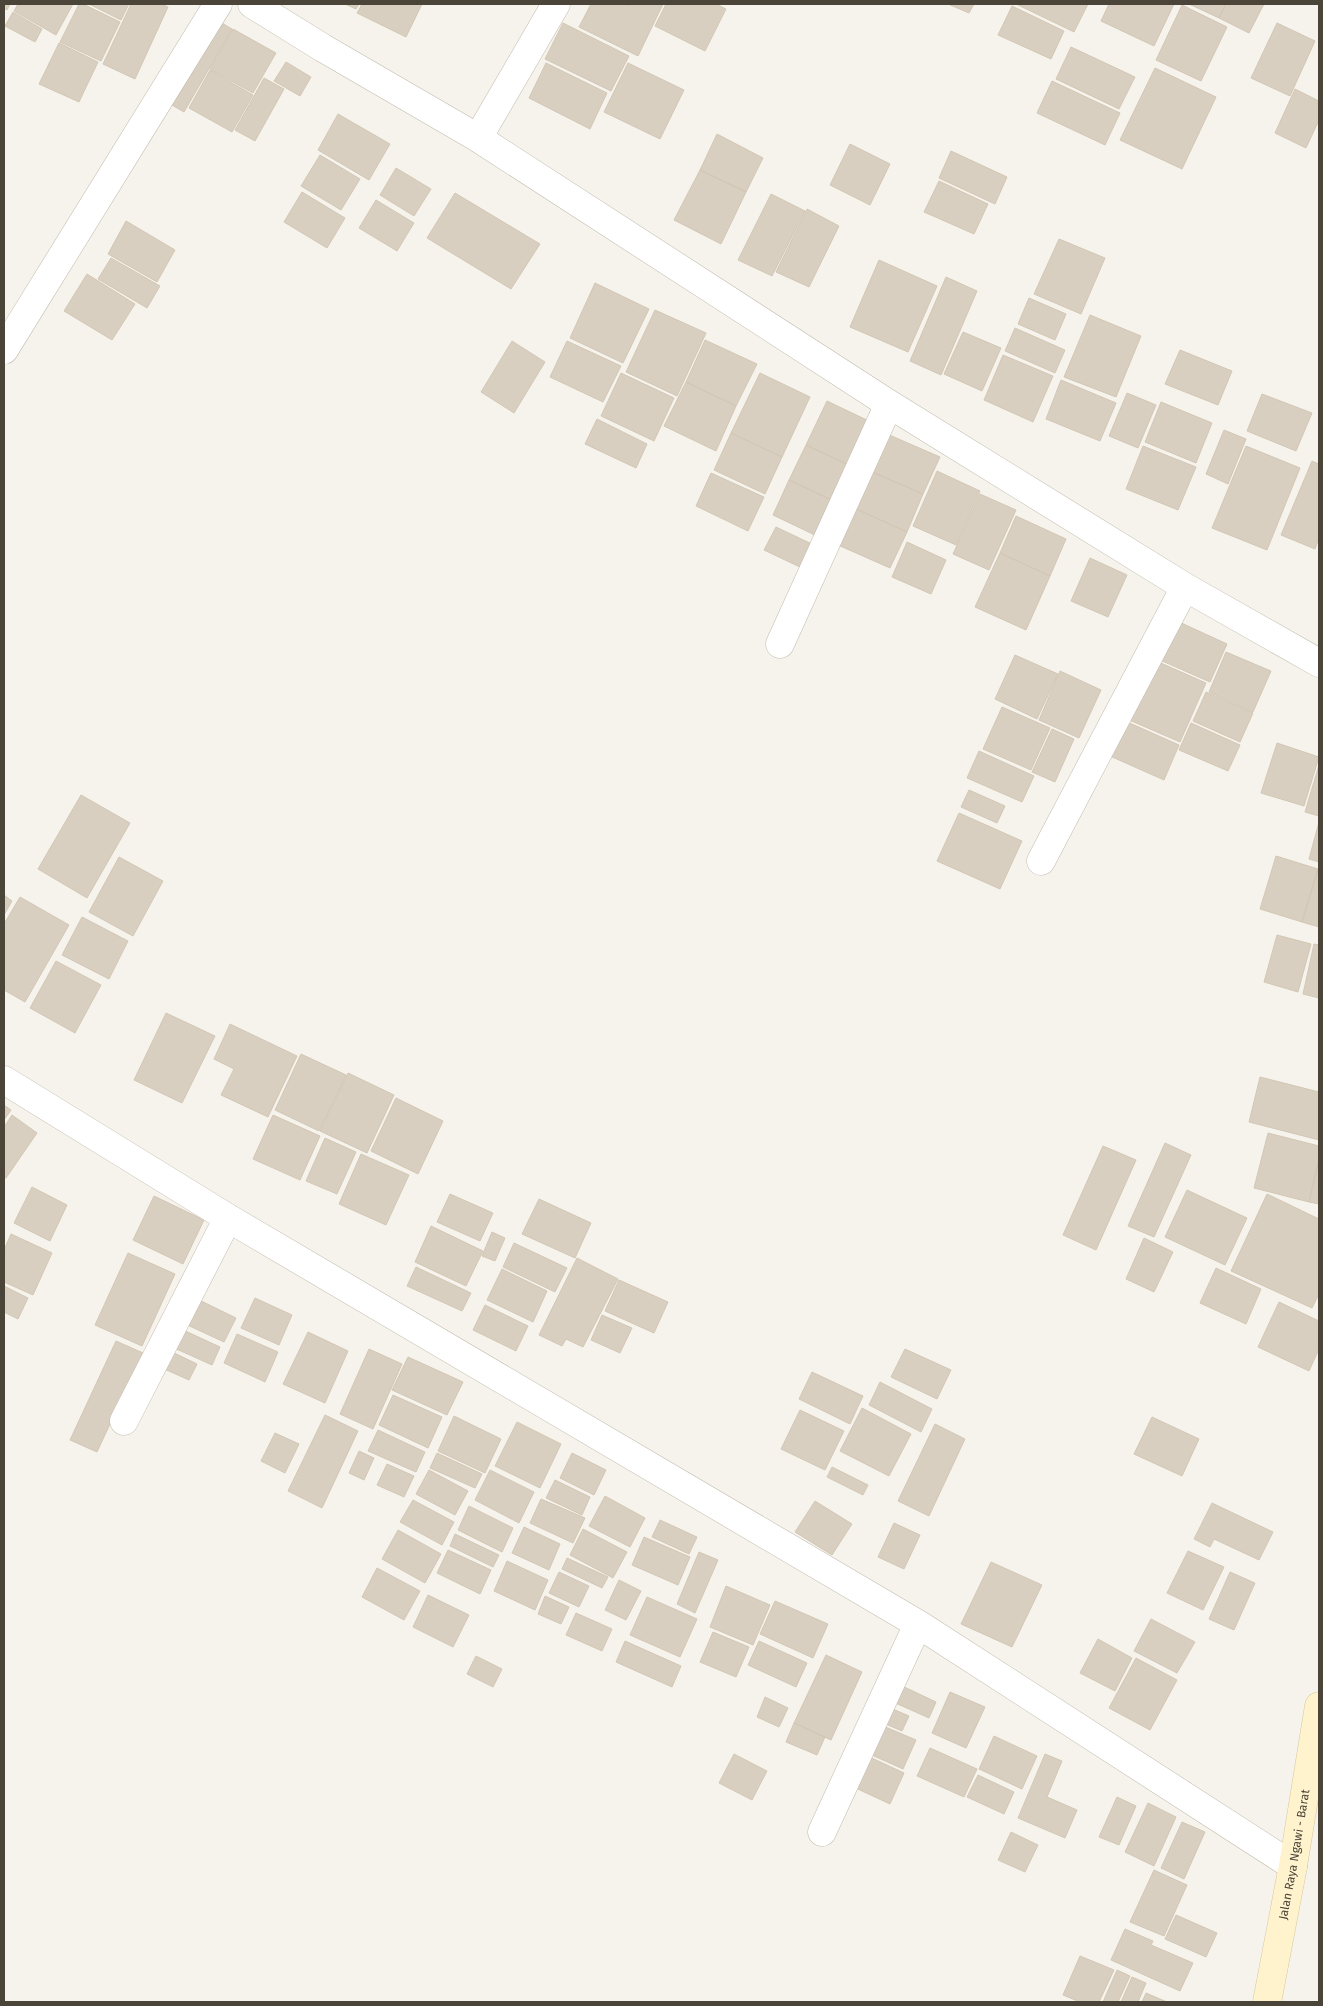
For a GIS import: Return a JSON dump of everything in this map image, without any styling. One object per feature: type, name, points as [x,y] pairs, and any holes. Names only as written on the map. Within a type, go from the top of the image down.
[{"type":"main road","name":"Jalan Raya Ngawi - Barat","points":[[1268,2002],[1293,1866],[1319,1706]]},
{"type":"street","points":[[4,350],[218,4]]},
{"type":"street","points":[[252,4],[322,48],[478,138],[889,404],[1186,586],[1319,663]]},
{"type":"street","points":[[478,138],[556,4]]},
{"type":"street","points":[[780,644],[889,404]]},
{"type":"street","points":[[1041,861],[1186,586]]},
{"type":"street","points":[[4,1080],[228,1218],[918,1624],[1293,1866]]},
{"type":"street","points":[[124,1421],[228,1218]]},
{"type":"street","points":[[822,1832],[918,1624]]},
{"type":"building","points":[[4,4],[10,4],[7,10],[4,8]]},
{"type":"building","points":[[18,4],[73,4],[56,35],[14,11]]},
{"type":"building","points":[[79,4],[83,4],[120,22],[101,61],[60,42]]},
{"type":"building","points":[[89,4],[129,4],[121,20]]},
{"type":"building","points":[[131,4],[161,4],[168,7],[135,79],[103,64]]},
{"type":"building","points":[[345,4],[359,4],[356,9]]},
{"type":"building","points":[[362,4],[422,4],[406,37],[357,13]]},
{"type":"building","points":[[591,4],[625,4],[629,6],[630,4],[663,4],[638,56],[579,27]]},
{"type":"building","points":[[666,4],[716,4],[726,9],[705,51],[655,26]]},
{"type":"building","points":[[948,4],[974,4],[969,13]]},
{"type":"building","points":[[1016,4],[1088,4],[1074,32]]},
{"type":"building","points":[[1109,4],[1174,4],[1154,46],[1101,21]]},
{"type":"building","points":[[1189,4],[1226,4],[1219,18]]},
{"type":"building","points":[[1226,4],[1264,4],[1249,33],[1219,18]]},
{"type":"building","points":[[1182,5],[1227,27],[1201,81],[1156,60]]},
{"type":"building","points":[[1012,6],[1064,31],[1051,59],[998,35]]},
{"type":"building","points":[[13,12],[42,29],[35,42],[5,26]]},
{"type":"building","points":[[213,18],[232,29],[184,112],[165,101]]},
{"type":"building","points":[[563,23],[629,56],[611,91],[545,59]]},
{"type":"building","points":[[1277,23],[1315,41],[1290,96],[1251,78]]},
{"type":"building","points":[[233,29],[276,53],[253,93],[210,69]]},
{"type":"building","points":[[59,43],[98,62],[79,102],[39,84]]},
{"type":"building","points":[[1071,47],[1135,77],[1119,109],[1056,79]]},
{"type":"building","points":[[286,62],[311,77],[300,96],[274,81]]},
{"type":"building","points":[[546,63],[607,93],[590,129],[529,98]]},
{"type":"building","points":[[628,63],[684,90],[660,139],[604,112]]},
{"type":"building","points":[[1155,68],[1216,97],[1182,169],[1120,140]]},
{"type":"building","points":[[210,70],[253,95],[232,132],[189,108]]},
{"type":"building","points":[[264,78],[284,89],[255,141],[235,130]]},
{"type":"building","points":[[1052,81],[1120,113],[1105,145],[1037,113]]},
{"type":"building","points":[[1295,89],[1319,101],[1319,120],[1306,148],[1275,133]]},
{"type":"building","points":[[338,114],[390,144],[369,180],[318,150]]},
{"type":"building","points":[[717,134],[763,158],[746,192],[700,170]]},
{"type":"building","points":[[850,144],[890,164],[870,205],[830,185]]},
{"type":"building","points":[[951,151],[1007,177],[995,204],[939,178]]},
{"type":"building","points":[[320,155],[360,179],[341,210],[301,186]]},
{"type":"building","points":[[396,168],[431,189],[414,216],[380,195]]},
{"type":"building","points":[[700,170],[746,192],[721,244],[674,220]]},
{"type":"building","points":[[939,181],[988,204],[974,234],[924,212]]},
{"type":"building","points":[[302,192],[345,218],[327,248],[284,222]]},
{"type":"building","points":[[455,193],[540,244],[511,289],[427,238]]},
{"type":"building","points":[[771,194],[805,211],[772,276],[738,260]]},
{"type":"building","points":[[376,200],[414,223],[397,251],[359,228]]},
{"type":"building","points":[[807,209],[839,226],[809,287],[776,272]]},
{"type":"building","points":[[126,221],[175,250],[157,282],[108,254]]},
{"type":"building","points":[[1059,239],[1105,258],[1081,314],[1034,294]]},
{"type":"building","points":[[111,258],[160,286],[147,308],[98,279]]},
{"type":"building","points":[[879,260],[937,286],[908,352],[850,327]]},
{"type":"building","points":[[87,274],[135,304],[112,340],[64,311]]},
{"type":"building","points":[[946,277],[977,291],[941,375],[910,361]]},
{"type":"building","points":[[595,283],[649,309],[623,363],[570,338]]},
{"type":"building","points":[[1029,298],[1066,314],[1055,340],[1018,324]]},
{"type":"building","points":[[655,310],[706,333],[677,396],[626,372]]},
{"type":"building","points":[[1090,315],[1141,336],[1116,397],[1064,377]]},
{"type":"building","points":[[1015,328],[1065,350],[1055,373],[1005,351]]},
{"type":"building","points":[[963,332],[1001,348],[982,391],[944,374]]},
{"type":"building","points":[[705,340],[757,364],[736,406],[686,382]]},
{"type":"building","points":[[512,341],[545,362],[514,413],[481,392]]},
{"type":"building","points":[[567,341],[621,366],[603,402],[550,377]]},
{"type":"building","points":[[1180,350],[1232,371],[1218,405],[1165,384]]},
{"type":"building","points":[[1003,355],[1053,376],[1033,422],[984,400]]},
{"type":"building","points":[[621,373],[674,398],[654,441],[601,416]]},
{"type":"building","points":[[760,373],[810,397],[782,457],[731,433]]},
{"type":"building","points":[[1061,380],[1116,403],[1100,441],[1046,419]]},
{"type":"building","points":[[686,382],[736,406],[716,451],[664,426]]},
{"type":"building","points":[[1127,393],[1156,405],[1138,448],[1109,436]]},
{"type":"building","points":[[1262,394],[1312,413],[1296,451],[1247,431]]},
{"type":"building","points":[[827,401],[873,423],[853,467],[806,445]]},
{"type":"building","points":[[1161,402],[1212,423],[1196,463],[1145,442]]},
{"type":"building","points":[[597,419],[647,444],[636,468],[585,444]]},
{"type":"building","points":[[1224,430],[1246,439],[1228,484],[1206,474]]},
{"type":"building","points":[[731,433],[782,457],[765,494],[714,470]]},
{"type":"building","points":[[887,434],[940,457],[923,494],[870,471]]},
{"type":"building","points":[[806,445],[853,467],[836,502],[789,480]]},
{"type":"building","points":[[1143,446],[1196,467],[1178,510],[1126,489]]},
{"type":"building","points":[[1246,446],[1300,468],[1267,550],[1212,528]]},
{"type":"building","points":[[1312,461],[1319,464],[1319,538],[1315,549],[1281,535]]},
{"type":"building","points":[[870,471],[923,494],[907,532],[854,508]]},
{"type":"building","points":[[937,471],[980,491],[956,545],[913,526]]},
{"type":"building","points":[[711,473],[764,497],[748,531],[696,506]]},
{"type":"building","points":[[789,480],[836,502],[819,537],[773,515]]},
{"type":"building","points":[[980,494],[1016,510],[989,570],[953,554]]},
{"type":"building","points":[[854,508],[907,532],[890,568],[838,545]]},
{"type":"building","points":[[1016,516],[1066,539],[1050,576],[1000,553]]},
{"type":"building","points":[[776,527],[814,545],[802,568],[764,550]]},
{"type":"building","points":[[907,542],[946,560],[931,594],[892,577]]},
{"type":"building","points":[[1000,553],[1050,576],[1026,630],[975,607]]},
{"type":"building","points":[[1090,558],[1127,575],[1108,617],[1071,601]]},
{"type":"building","points":[[1177,621],[1227,644],[1210,682],[1160,660]]},
{"type":"building","points":[[1226,652],[1271,671],[1253,712],[1209,692]]},
{"type":"building","points":[[1015,655],[1058,674],[1037,719],[995,699]]},
{"type":"building","points":[[1154,660],[1206,683],[1180,742],[1127,719]]},
{"type":"building","points":[[1060,671],[1101,690],[1079,738],[1039,720]]},
{"type":"building","points":[[1206,692],[1253,713],[1240,742],[1193,721]]},
{"type":"building","points":[[1002,707],[1050,728],[1031,770],[983,749]]},
{"type":"building","points":[[1125,721],[1179,745],[1164,780],[1110,756]]},
{"type":"building","points":[[1191,723],[1240,745],[1228,771],[1179,750]]},
{"type":"building","points":[[1052,729],[1074,739],[1055,782],[1032,772]]},
{"type":"building","points":[[1277,743],[1319,757],[1304,806],[1261,793]]},
{"type":"building","points":[[979,751],[1034,776],[1022,802],[967,778]]},
{"type":"building","points":[[1319,765],[1319,816],[1305,812]]},
{"type":"building","points":[[969,790],[1005,806],[997,823],[961,807]]},
{"type":"building","points":[[81,795],[130,823],[87,898],[38,869]]},
{"type":"building","points":[[959,813],[1022,841],[1000,889],[937,861]]},
{"type":"building","points":[[1319,822],[1319,862],[1309,859]]},
{"type":"building","points":[[1276,856],[1318,869],[1302,922],[1260,909]]},
{"type":"building","points":[[119,857],[163,881],[133,936],[89,912]]},
{"type":"building","points":[[1319,869],[1319,927],[1302,922]]},
{"type":"building","points":[[4,895],[12,901],[4,915]]},
{"type":"building","points":[[20,897],[69,925],[25,1002],[4,990],[4,924]]},
{"type":"building","points":[[82,917],[128,941],[109,979],[62,955]]},
{"type":"building","points":[[1277,935],[1311,944],[1298,992],[1264,982]]},
{"type":"building","points":[[1314,944],[1319,945],[1319,998],[1303,994]]},
{"type":"building","points":[[56,961],[101,985],[75,1033],[30,1008]]},
{"type":"building","points":[[166,1013],[215,1036],[182,1103],[134,1080]]},
{"type":"building","points":[[230,1024],[297,1056],[268,1117],[221,1095],[234,1069],[214,1059]]},
{"type":"building","points":[[301,1054],[346,1075],[319,1131],[275,1110]]},
{"type":"building","points":[[348,1073],[394,1095],[367,1153],[320,1131]]},
{"type":"building","points":[[1260,1077],[1319,1092],[1319,1140],[1249,1122]]},
{"type":"building","points":[[396,1098],[443,1121],[418,1174],[371,1151]]},
{"type":"building","points":[[4,1105],[11,1110],[4,1120]]},
{"type":"building","points":[[12,1115],[37,1133],[6,1178],[4,1177],[4,1127]]},
{"type":"building","points":[[273,1115],[320,1136],[300,1180],[253,1159]]},
{"type":"building","points":[[1268,1133],[1319,1146],[1319,1159],[1309,1202],[1254,1188]]},
{"type":"building","points":[[325,1138],[356,1152],[337,1194],[306,1181]]},
{"type":"building","points":[[1165,1143],[1191,1155],[1154,1237],[1128,1226]]},
{"type":"building","points":[[1103,1146],[1136,1160],[1096,1250],[1063,1235]]},
{"type":"building","points":[[361,1154],[409,1175],[386,1225],[339,1204]]},
{"type":"building","points":[[1319,1159],[1319,1204],[1309,1202]]},
{"type":"building","points":[[32,1187],[67,1205],[50,1241],[14,1223]]},
{"type":"building","points":[[1187,1190],[1247,1218],[1225,1265],[1165,1237]]},
{"type":"building","points":[[450,1194],[493,1213],[480,1241],[437,1222]]},
{"type":"building","points":[[1267,1194],[1319,1219],[1319,1294],[1312,1308],[1231,1271]]},
{"type":"building","points":[[154,1196],[204,1220],[183,1264],[133,1240]]},
{"type":"building","points":[[539,1199],[591,1223],[575,1258],[522,1234]]},
{"type":"building","points":[[431,1226],[483,1251],[466,1286],[415,1262]]},
{"type":"building","points":[[492,1232],[505,1238],[495,1261],[482,1256]]},
{"type":"building","points":[[11,1234],[52,1253],[33,1295],[4,1282],[4,1250]]},
{"type":"building","points":[[1144,1238],[1173,1252],[1154,1292],[1126,1279]]},
{"type":"building","points":[[514,1243],[567,1268],[555,1292],[503,1267]]},
{"type":"building","points":[[128,1253],[175,1274],[142,1346],[95,1325]]},
{"type":"building","points":[[577,1258],[618,1279],[583,1347],[566,1339],[562,1346],[539,1335]]},
{"type":"building","points":[[416,1267],[471,1293],[462,1311],[407,1286]]},
{"type":"building","points":[[1216,1268],[1261,1289],[1246,1324],[1200,1303]]},
{"type":"building","points":[[502,1269],[547,1291],[533,1322],[487,1300]]},
{"type":"building","points":[[619,1280],[668,1302],[654,1333],[605,1311]]},
{"type":"building","points":[[4,1286],[28,1298],[18,1319],[4,1312]]},
{"type":"building","points":[[193,1297],[236,1318],[224,1342],[181,1322]]},
{"type":"building","points":[[255,1298],[292,1315],[279,1345],[241,1328]]},
{"type":"building","points":[[1279,1302],[1319,1321],[1319,1349],[1309,1371],[1258,1347]]},
{"type":"building","points":[[485,1305],[528,1326],[516,1351],[473,1330]]},
{"type":"building","points":[[602,1315],[632,1328],[620,1353],[591,1340]]},
{"type":"building","points":[[181,1329],[220,1347],[212,1365],[172,1347]]},
{"type":"building","points":[[308,1332],[348,1351],[325,1403],[283,1384]]},
{"type":"building","points":[[237,1334],[278,1352],[265,1382],[224,1363]]},
{"type":"building","points":[[116,1341],[143,1353],[97,1452],[70,1440]]},
{"type":"building","points":[[369,1349],[402,1364],[373,1429],[340,1414]]},
{"type":"building","points":[[905,1349],[951,1370],[937,1399],[891,1377]]},
{"type":"building","points":[[170,1351],[197,1364],[189,1380],[162,1368]]},
{"type":"building","points":[[408,1357],[463,1382],[447,1415],[392,1390]]},
{"type":"building","points":[[812,1372],[863,1396],[850,1424],[799,1399]]},
{"type":"building","points":[[880,1382],[932,1409],[921,1432],[869,1405]]},
{"type":"building","points":[[393,1395],[442,1417],[428,1448],[379,1425]]},
{"type":"building","points":[[862,1408],[911,1434],[889,1476],[840,1451]]},
{"type":"building","points":[[800,1410],[844,1431],[825,1470],[781,1449]]},
{"type":"building","points":[[325,1415],[358,1431],[322,1508],[288,1491]]},
{"type":"building","points":[[454,1416],[501,1439],[485,1473],[438,1451]]},
{"type":"building","points":[[1152,1417],[1199,1439],[1182,1476],[1134,1454]]},
{"type":"building","points":[[517,1422],[561,1444],[540,1488],[495,1466]]},
{"type":"building","points":[[935,1424],[965,1439],[929,1516],[898,1501]]},
{"type":"building","points":[[378,1430],[425,1452],[416,1472],[368,1451]]},
{"type":"building","points":[[275,1433],[299,1444],[285,1473],[261,1461]]},
{"type":"building","points":[[359,1451],[374,1458],[364,1480],[349,1473]]},
{"type":"building","points":[[437,1453],[482,1474],[475,1488],[430,1468]]},
{"type":"building","points":[[572,1453],[606,1470],[594,1495],[560,1478]]},
{"type":"building","points":[[387,1464],[414,1476],[404,1497],[377,1485]]},
{"type":"building","points":[[832,1467],[868,1485],[863,1495],[827,1477]]},
{"type":"building","points":[[429,1470],[468,1491],[455,1515],[416,1494]]},
{"type":"building","points":[[490,1470],[534,1492],[519,1523],[475,1500]]},
{"type":"building","points":[[555,1480],[590,1497],[582,1515],[546,1498]]},
{"type":"building","points":[[605,1496],[645,1518],[630,1547],[589,1526]]},
{"type":"building","points":[[541,1499],[585,1518],[573,1543],[530,1523]]},
{"type":"building","points":[[413,1500],[454,1522],[442,1545],[400,1522]]},
{"type":"building","points":[[815,1501],[852,1524],[832,1555],[795,1532]]},
{"type":"building","points":[[1212,1503],[1273,1532],[1259,1560],[1214,1539],[1210,1547],[1194,1539]]},
{"type":"building","points":[[469,1506],[513,1528],[502,1552],[458,1530]]},
{"type":"building","points":[[660,1520],[697,1537],[689,1554],[652,1537]]},
{"type":"building","points":[[894,1523],[920,1535],[904,1569],[878,1557]]},
{"type":"building","points":[[524,1527],[560,1544],[549,1570],[512,1553]]},
{"type":"building","points":[[583,1529],[627,1552],[613,1578],[570,1555]]},
{"type":"building","points":[[398,1530],[441,1554],[425,1583],[382,1559]]},
{"type":"building","points":[[455,1534],[499,1555],[493,1567],[450,1546]]},
{"type":"building","points":[[644,1537],[690,1557],[678,1585],[632,1565]]},
{"type":"building","points":[[448,1550],[491,1570],[480,1594],[437,1573]]},
{"type":"building","points":[[1188,1551],[1224,1567],[1203,1610],[1167,1593]]},
{"type":"building","points":[[699,1552],[718,1560],[695,1613],[677,1604]]},
{"type":"building","points":[[567,1558],[608,1577],[602,1588],[562,1569]]},
{"type":"building","points":[[507,1561],[548,1580],[535,1610],[494,1591]]},
{"type":"building","points":[[991,1562],[1042,1585],[1012,1647],[961,1624]]},
{"type":"building","points":[[377,1568],[420,1591],[404,1620],[362,1597]]},
{"type":"building","points":[[559,1572],[589,1586],[579,1607],[549,1593]]},
{"type":"building","points":[[1230,1572],[1255,1583],[1234,1630],[1209,1619]]},
{"type":"building","points":[[619,1580],[641,1591],[626,1620],[605,1610]]},
{"type":"building","points":[[726,1586],[770,1605],[753,1645],[710,1627]]},
{"type":"building","points":[[428,1595],[469,1615],[453,1647],[413,1627]]},
{"type":"building","points":[[545,1596],[569,1607],[561,1624],[538,1614]]},
{"type":"building","points":[[647,1597],[697,1619],[680,1657],[630,1635]]},
{"type":"building","points":[[775,1601],[828,1624],[813,1658],[760,1634]]},
{"type":"building","points":[[576,1613],[612,1629],[602,1651],[566,1635]]},
{"type":"building","points":[[1151,1619],[1195,1642],[1177,1673],[1134,1651]]},
{"type":"building","points":[[713,1632],[749,1647],[736,1677],[700,1662]]},
{"type":"building","points":[[1098,1639],[1132,1658],[1115,1691],[1080,1673]]},
{"type":"building","points":[[625,1641],[681,1666],[672,1687],[616,1662]]},
{"type":"building","points":[[759,1641],[807,1663],[796,1687],[748,1665]]},
{"type":"building","points":[[826,1655],[862,1672],[831,1740],[794,1723]]},
{"type":"building","points":[[476,1656],[502,1669],[493,1687],[467,1674]]},
{"type":"building","points":[[1136,1658],[1177,1680],[1150,1730],[1109,1708]]},
{"type":"building","points":[[898,1684],[936,1702],[929,1718],[891,1701]]},
{"type":"building","points":[[950,1692],[985,1707],[966,1748],[932,1733]]},
{"type":"building","points":[[765,1697],[788,1708],[779,1727],[757,1717]]},
{"type":"building","points":[[888,1707],[909,1716],[902,1731],[881,1722]]},
{"type":"building","points":[[794,1723],[825,1737],[817,1755],[786,1742]]},
{"type":"building","points":[[876,1723],[916,1740],[903,1769],[863,1751]]},
{"type":"building","points":[[994,1736],[1037,1756],[1022,1789],[979,1769]]},
{"type":"building","points":[[930,1748],[977,1769],[964,1797],[917,1776]]},
{"type":"building","points":[[861,1753],[904,1773],[890,1804],[847,1784]]},
{"type":"building","points":[[734,1754],[767,1771],[752,1800],[719,1783]]},
{"type":"building","points":[[1045,1754],[1062,1761],[1047,1797],[1077,1810],[1065,1838],[1018,1818]]},
{"type":"building","points":[[978,1775],[1014,1792],[1004,1814],[967,1797]]},
{"type":"building","points":[[1117,1797],[1136,1806],[1119,1845],[1099,1837]]},
{"type":"building","points":[[1148,1803],[1176,1817],[1154,1866],[1125,1852]]},
{"type":"building","points":[[1182,1822],[1205,1832],[1184,1879],[1161,1868]]},
{"type":"building","points":[[1011,1832],[1038,1845],[1025,1872],[998,1860]]},
{"type":"building","points":[[1154,1870],[1187,1885],[1164,1936],[1130,1922]]},
{"type":"building","points":[[1176,1915],[1217,1933],[1206,1957],[1165,1939]]},
{"type":"building","points":[[1125,1929],[1153,1941],[1151,1945],[1193,1963],[1180,1991],[1111,1960]]},
{"type":"building","points":[[1080,1956],[1114,1970],[1099,2002],[1080,2002],[1063,1995]]},
{"type":"building","points":[[1117,1970],[1130,1976],[1118,2002],[1103,2002]]},
{"type":"building","points":[[1132,1977],[1146,1983],[1138,2002],[1121,2002]]},
{"type":"building","points":[[1146,1993],[1167,2002],[1142,2002]]}]
